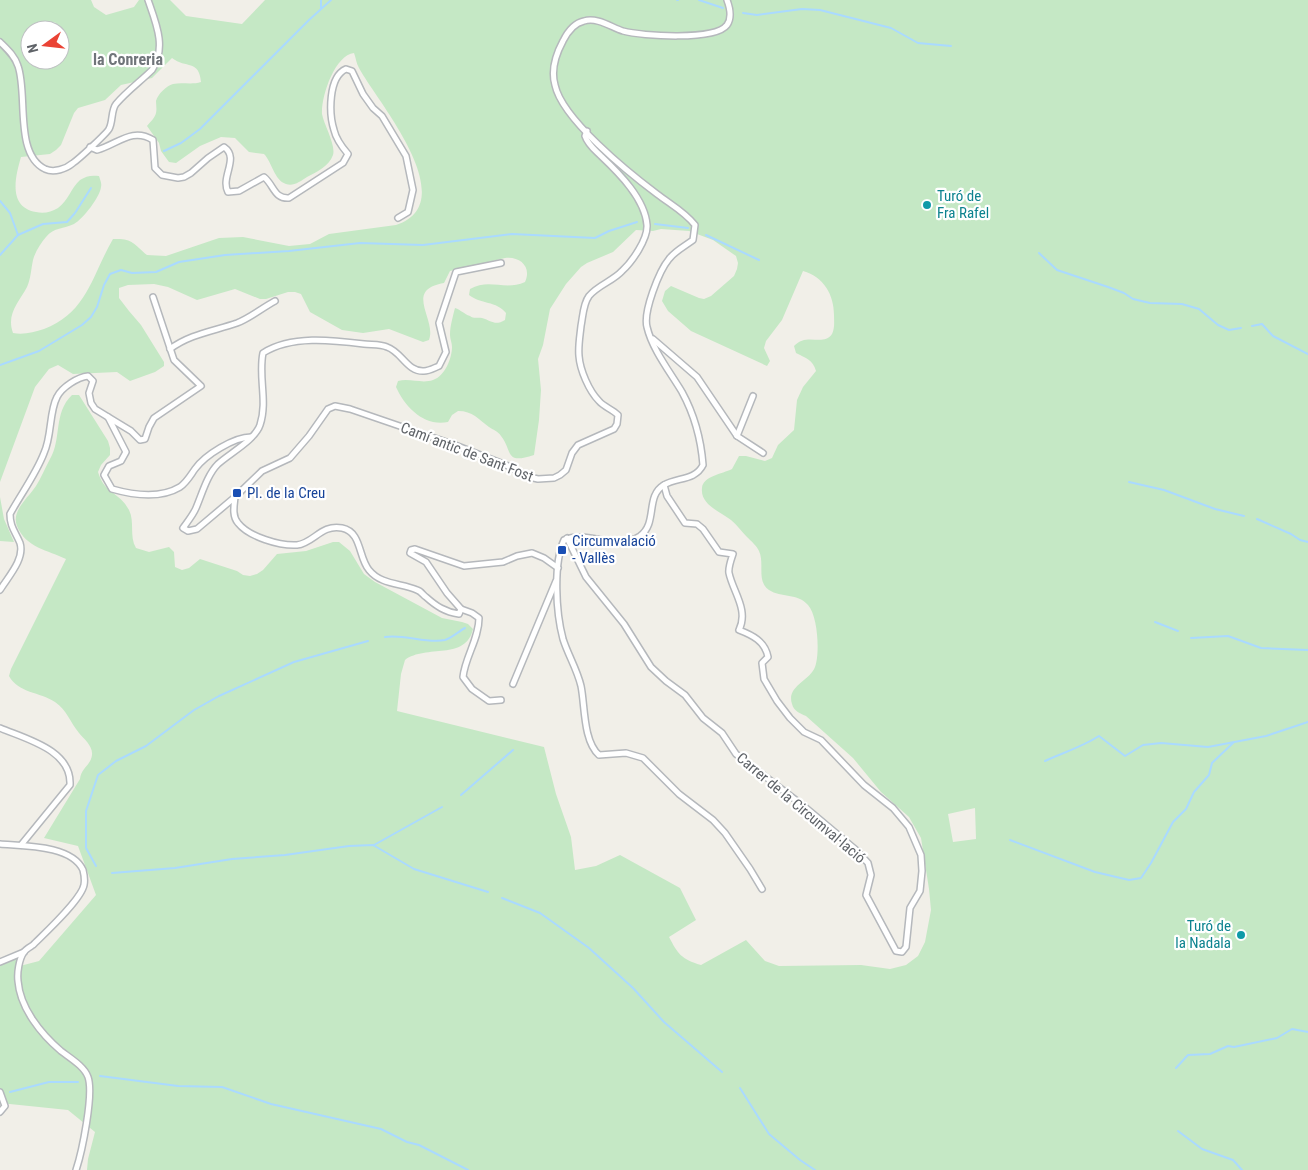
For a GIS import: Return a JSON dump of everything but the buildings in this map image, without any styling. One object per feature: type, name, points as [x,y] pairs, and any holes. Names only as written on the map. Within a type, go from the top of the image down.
[{"type":"street","points":[[0,42],[15,58],[20,73],[27,142],[31,157],[42,168],[49,171],[57,170],[72,164],[109,130],[115,105],[157,63],[160,46],[156,21],[148,0]]},
{"type":"street","points":[[727,0],[730,17],[727,26],[708,34],[672,36],[636,33],[624,31],[594,20],[584,21],[574,25],[568,32],[559,50],[554,67],[553,78],[557,94],[565,108],[643,184],[688,216],[695,225],[693,240],[671,256],[661,271],[646,319],[651,337],[683,394],[696,422],[704,465],[692,477],[664,485],[656,491],[650,523],[646,530],[636,538],[610,543],[578,536],[564,540],[558,568],[558,578],[560,625],[564,641],[577,672],[594,750],[599,755],[626,753],[643,758],[680,794],[713,820],[725,833],[762,889]]},
{"type":"street","points":[[90,147],[97,150],[135,134],[145,136],[153,140],[155,168],[162,175],[178,178],[191,173],[224,147],[230,151],[231,156],[225,187],[228,192],[239,191],[264,177],[269,181],[278,196],[289,198],[338,167],[346,159],[348,154],[333,129],[331,103],[336,80],[342,71],[346,69],[352,71],[359,88],[373,108],[382,116],[406,156],[413,190],[408,212],[398,218]]},
{"type":"street","name":"Camí antic de Sant Fost","points":[[235,498],[262,471],[290,458],[326,412],[331,407],[336,406],[350,409],[455,445],[506,465],[529,477],[538,479],[554,478],[560,475],[566,470],[572,453],[578,445],[614,429],[617,424],[618,414],[599,401],[591,389],[580,364],[579,340],[585,302],[603,284],[622,272],[644,240],[647,234],[647,226],[643,210],[635,196],[622,177],[591,147],[585,136],[587,131]]},
{"type":"street","points":[[235,498],[197,529],[188,531],[183,528],[195,511],[209,478],[217,465],[260,428],[264,408],[260,364],[263,353],[273,346],[300,341],[346,342],[387,347],[402,358],[410,368],[424,371],[439,366],[446,352],[440,323],[456,272],[501,263]]},
{"type":"street","points":[[0,590],[20,557],[20,545],[10,524],[10,514],[44,454],[57,397],[65,388],[83,376],[88,376],[92,381],[89,393],[91,403],[95,409],[131,431],[140,440],[146,439],[154,418],[201,386],[174,360],[153,297]]},
{"type":"street","points":[[170,349],[181,341],[193,336],[239,322],[275,301]]},
{"type":"street","points":[[651,337],[697,377],[737,436],[763,453]]},
{"type":"street","points":[[737,436],[753,396]]},
{"type":"street","points":[[108,417],[126,452],[121,461],[109,466],[104,475],[112,489],[129,494],[164,493],[180,486],[191,477],[195,469],[224,446],[251,436]]},
{"type":"street","name":"Carrer de la Circumval·lació","points":[[567,538],[586,577],[624,624],[651,667],[685,695],[703,718],[722,733],[736,754],[806,808],[856,850],[868,863],[871,874],[866,895],[896,951],[902,952],[906,947],[910,908],[920,891],[922,871],[921,855],[909,827],[893,808],[864,785],[821,740],[804,732],[776,701],[764,679],[762,663],[768,657],[766,649],[754,636],[739,630],[742,623],[741,608],[728,572],[733,554],[719,552],[703,529],[697,524],[684,524],[670,501],[664,485]]},
{"type":"street","points":[[235,498],[233,510],[238,523],[245,529],[265,539],[280,544],[298,544],[306,542],[321,531],[330,528],[349,530],[356,538],[367,568],[377,578],[419,591],[443,610],[459,614],[461,609]]},
{"type":"street","points":[[501,700],[489,701],[472,689],[463,677],[465,664],[479,628],[479,618],[461,609],[447,593],[426,562],[410,553],[415,549],[464,566],[503,562],[517,556],[532,553],[544,558],[558,568]]},
{"type":"street","points":[[513,684],[558,578]]},
{"type":"street","points":[[0,728],[50,749],[67,766],[71,776],[70,785],[21,845]]},
{"type":"street","points":[[0,844],[21,845],[68,854],[79,864],[85,878],[85,884],[78,898],[24,952],[0,962]]},
{"type":"street","points":[[24,952],[18,972],[18,982],[25,1006],[46,1036],[88,1075],[90,1083],[89,1106],[76,1170]]},
{"type":"street","points":[[0,1092],[5,1106],[0,1112]]},
{"type":"green space","points":[[0,0],[91,0],[94,7],[106,15],[134,7],[139,0],[170,0],[186,16],[242,24],[265,0],[1308,0],[1308,1170],[87,1170],[95,1132],[68,1110],[0,1103],[0,966],[16,959],[19,960],[20,966],[39,961],[96,895],[78,846],[44,838],[90,761],[91,749],[59,705],[18,686],[9,676],[66,559],[32,544],[26,539],[17,526],[16,515],[21,505],[36,486],[54,451],[62,410],[72,395],[79,395],[108,441],[110,455],[101,465],[98,472],[104,485],[121,499],[129,510],[136,548],[149,552],[169,547],[174,552],[175,567],[182,570],[189,568],[200,559],[250,576],[263,570],[277,554],[306,551],[333,542],[339,542],[350,551],[364,574],[375,582],[442,618],[468,624],[473,629],[469,639],[462,645],[454,649],[414,655],[405,660],[401,674],[397,711],[544,747],[556,794],[571,837],[575,870],[596,866],[620,855],[680,888],[696,920],[669,937],[684,958],[701,965],[746,940],[765,961],[779,966],[861,965],[890,969],[906,965],[918,956],[925,942],[931,910],[921,838],[909,817],[881,792],[853,758],[793,706],[792,693],[812,672],[817,661],[816,626],[811,610],[804,601],[779,594],[765,586],[762,577],[761,556],[757,547],[733,522],[712,507],[702,494],[703,484],[709,478],[732,469],[739,456],[765,461],[772,458],[778,445],[794,430],[797,400],[803,387],[816,371],[811,362],[796,353],[794,346],[804,340],[828,338],[832,334],[834,327],[834,308],[830,294],[817,278],[803,271],[782,320],[766,341],[764,348],[770,361],[767,366],[691,331],[668,311],[662,301],[665,291],[671,286],[699,298],[704,299],[711,296],[734,276],[738,263],[736,256],[713,240],[689,231],[636,230],[613,252],[581,267],[566,284],[550,309],[543,345],[538,359],[541,390],[534,455],[524,458],[511,455],[498,433],[468,412],[458,411],[452,415],[448,422],[439,423],[423,418],[410,408],[396,387],[398,381],[433,380],[444,371],[452,351],[450,332],[455,308],[473,317],[491,322],[496,323],[505,320],[506,313],[498,306],[469,295],[470,289],[477,286],[490,284],[511,285],[525,282],[527,277],[526,267],[520,261],[510,258],[450,271],[444,283],[432,287],[425,292],[423,299],[430,332],[429,340],[423,342],[389,329],[363,333],[342,330],[310,312],[301,294],[295,292],[260,299],[235,289],[197,300],[168,287],[154,284],[128,285],[119,288],[119,298],[141,325],[164,362],[164,366],[155,372],[130,381],[117,372],[73,374],[58,365],[49,369],[35,387],[0,482]],"holes":[[[354,53],[359,68],[410,150],[419,174],[422,195],[415,213],[396,225],[329,234],[310,244],[289,246],[243,237],[219,238],[166,256],[147,255],[128,240],[113,239],[87,292],[70,313],[44,329],[33,332],[13,333],[11,326],[12,314],[27,287],[33,260],[38,248],[52,231],[70,226],[82,218],[100,191],[99,176],[84,178],[77,183],[58,208],[45,213],[27,209],[17,198],[16,182],[21,157],[50,154],[56,150],[61,145],[74,113],[78,108],[105,100],[121,85],[152,78],[172,58],[195,67],[198,70],[201,82],[170,85],[157,98],[154,118],[147,126],[169,162],[176,163],[200,146],[221,137],[235,138],[249,152],[264,154],[279,179],[291,185],[300,182],[322,168],[333,155],[333,146],[322,114],[322,106],[330,77],[335,68],[347,55]],[[975,808],[976,839],[953,842],[948,814]]]},
{"type":"green space","points":[[0,497],[4,519],[14,542],[0,541]]},
{"type":"waterway","points":[[321,0],[321,8]]},
{"type":"waterway","points":[[164,151],[181,143],[200,129],[331,0]]},
{"type":"waterway","points":[[699,0],[723,8]]},
{"type":"waterway","points":[[743,13],[757,15],[802,9],[820,10],[891,28],[918,43],[951,46]]},
{"type":"waterway","points":[[18,235],[43,224],[67,222],[91,188]]},
{"type":"waterway","points":[[0,201],[10,213],[18,235],[0,255]]},
{"type":"waterway","points":[[0,365],[39,351],[82,325],[91,317],[97,307],[104,285],[110,274],[121,270],[132,273],[156,272],[179,262],[225,255],[289,251],[360,243],[423,245],[512,234],[595,238],[609,231],[637,222]]},
{"type":"waterway","points":[[655,224],[688,228]]},
{"type":"waterway","points":[[706,235],[759,260]]},
{"type":"waterway","points":[[1039,253],[1057,270],[1124,293],[1133,299],[1150,303],[1182,304],[1199,309],[1218,325],[1229,330],[1241,328]]},
{"type":"waterway","points":[[1252,326],[1262,324],[1273,336],[1308,354]]},
{"type":"waterway","points":[[1129,482],[1164,490],[1215,509],[1244,516]]},
{"type":"waterway","points":[[1257,519],[1308,542]]},
{"type":"waterway","points":[[1155,622],[1178,631]]},
{"type":"waterway","points":[[385,637],[393,636],[438,641],[448,639],[465,628]]},
{"type":"waterway","points":[[1191,638],[1228,636],[1261,648],[1308,650]]},
{"type":"waterway","points":[[96,866],[86,848],[86,811],[98,775],[116,761],[146,746],[194,710],[219,696],[294,662],[368,641]]},
{"type":"waterway","points":[[1045,761],[1079,747],[1099,736],[1125,756],[1143,745],[1161,743],[1208,747],[1266,736],[1308,722]]},
{"type":"waterway","points":[[1010,840],[1095,872],[1129,880],[1141,878],[1173,822],[1186,809],[1194,792],[1209,775],[1212,763],[1234,742]]},
{"type":"waterway","points":[[461,795],[513,750]]},
{"type":"waterway","points":[[374,845],[442,807]]},
{"type":"waterway","points":[[112,873],[175,868],[232,859],[373,845],[414,869],[488,892]]},
{"type":"waterway","points":[[502,898],[540,913],[589,948],[633,988],[664,1022],[722,1072]]},
{"type":"waterway","points":[[1176,1068],[1188,1055],[1210,1054],[1228,1046],[1234,1047],[1277,1038],[1292,1029],[1308,1032]]},
{"type":"waterway","points":[[100,1076],[178,1086],[222,1087],[271,1104],[381,1129],[407,1142],[419,1145],[468,1170]]},
{"type":"waterway","points":[[10,1092],[49,1082],[78,1082]]},
{"type":"waterway","points":[[740,1088],[769,1134],[815,1170]]},
{"type":"waterway","points":[[1178,1131],[1202,1149],[1233,1160],[1242,1170]]},
{"type":"place","name":"Turó de Fra Rafel","points":[[927,205]]},
{"type":"place","name":"Pl. de la Creu","points":[[237,493]]},
{"type":"place","name":"Circumvalació - Vallès","points":[[562,550]]},
{"type":"place","name":"Turó de la Nadala","points":[[1241,935]]},
{"type":"district","name":"la Conreria","points":[[128,59]]}]
